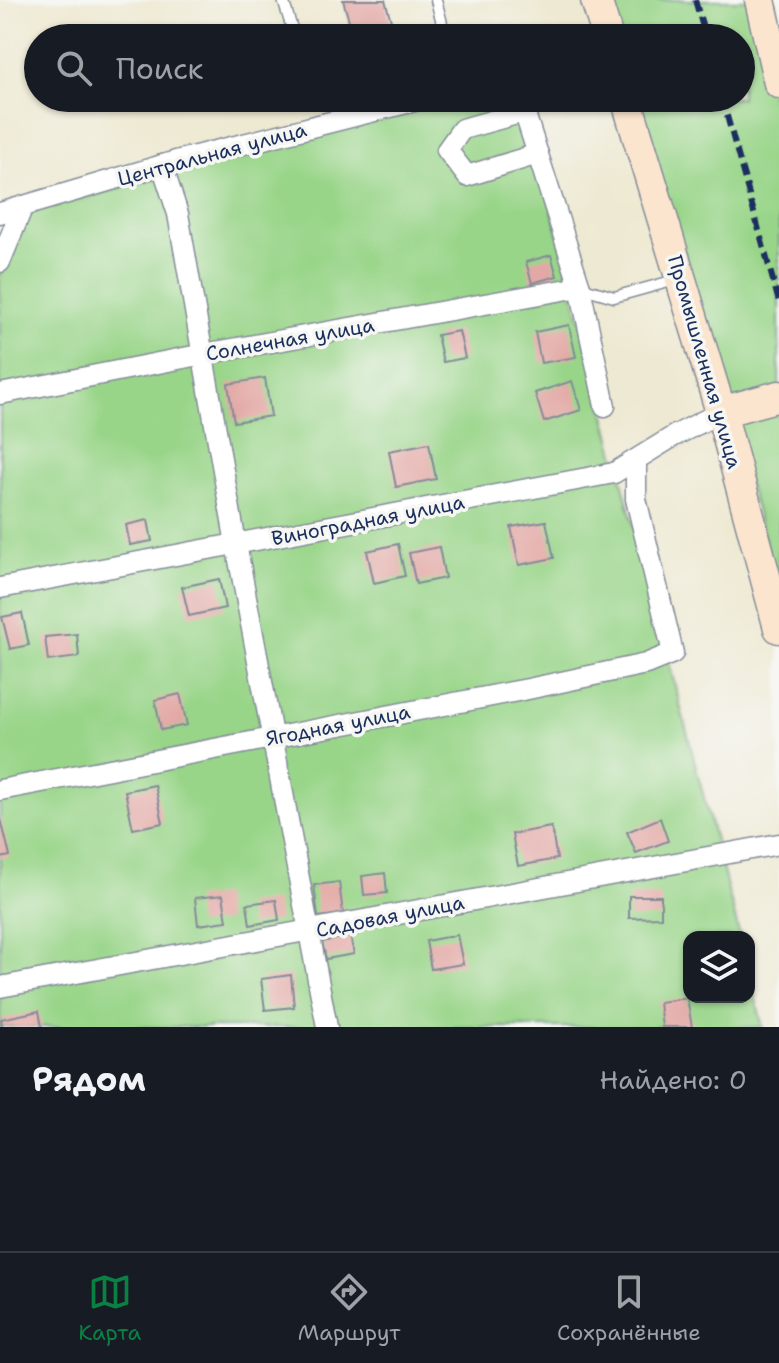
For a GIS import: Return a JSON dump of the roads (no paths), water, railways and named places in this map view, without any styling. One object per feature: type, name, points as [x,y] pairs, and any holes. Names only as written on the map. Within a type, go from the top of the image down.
[{"type":"street","points":[[596,0],[604,24]]},
{"type":"street","points":[[760,0],[779,83]]},
{"type":"street","name":"Центральная улица","points":[[0,213],[162,165],[371,112]]},
{"type":"street","points":[[504,112],[462,129],[447,150],[467,176],[538,154]]},
{"type":"street","points":[[524,112],[580,287],[605,406]]},
{"type":"street","name":"Промышленная улица","points":[[630,112],[721,412],[779,628]]},
{"type":"street","points":[[162,165],[178,214],[236,544],[327,1027]]},
{"type":"street","points":[[0,262],[23,206]]},
{"type":"street","name":"Солнечная улица","points":[[0,394],[580,287]]},
{"type":"street","points":[[721,412],[779,396]]},
{"type":"street","name":"Виноградная улица","points":[[0,588],[614,473],[674,436],[721,412]]},
{"type":"street","name":"Ягодная улица","points":[[0,790],[631,668],[673,653],[636,499],[636,460]]},
{"type":"street","name":"Садовая улица","points":[[0,987],[779,844]]},
{"type":"lane","points":[[283,0],[291,24]]},
{"type":"lane","points":[[436,0],[442,24]]},
{"type":"lane","points":[[580,287],[614,297],[681,278]]},
{"type":"railway","points":[[695,0],[702,24]]},
{"type":"railway","points":[[726,112],[779,302]]}]
